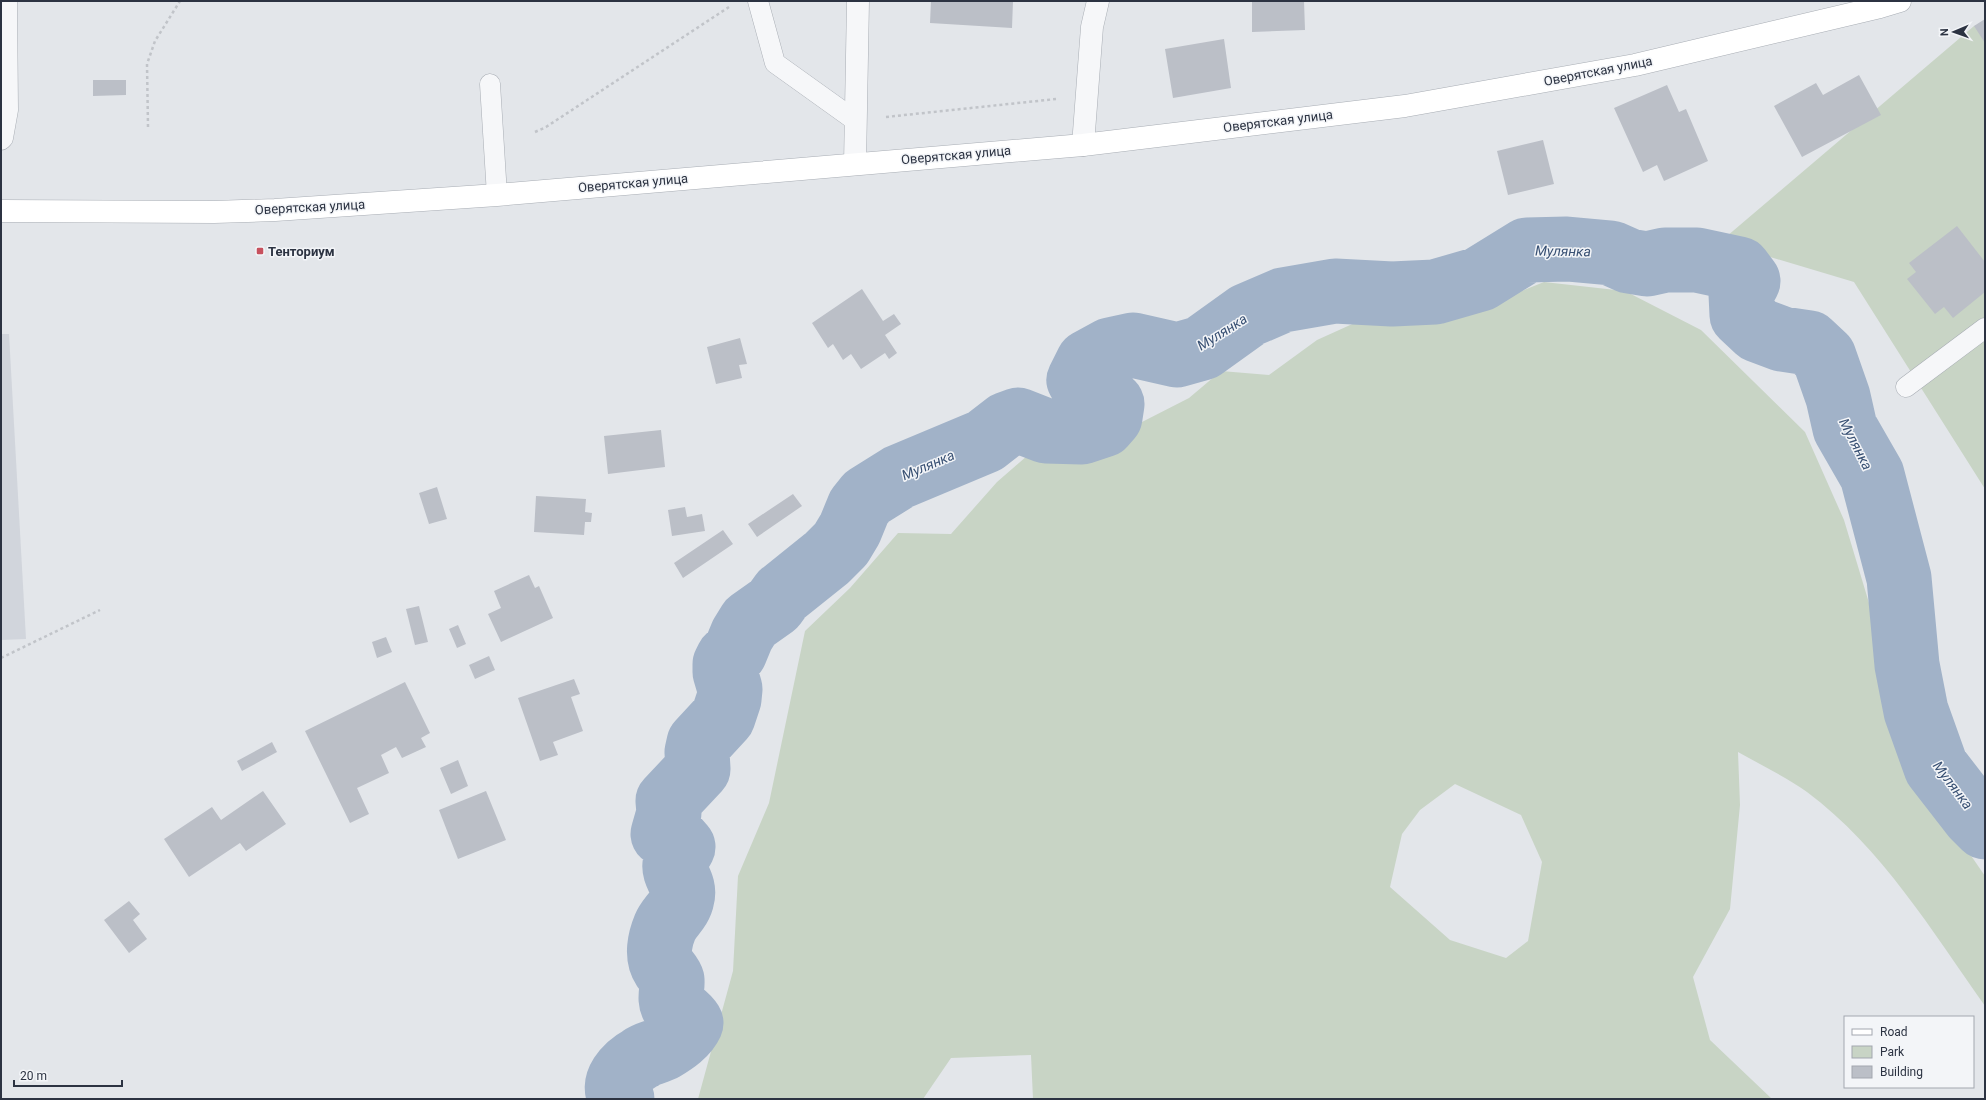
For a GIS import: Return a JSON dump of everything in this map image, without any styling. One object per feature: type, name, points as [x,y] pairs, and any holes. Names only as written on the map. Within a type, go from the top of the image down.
[{"type":"main road","name":"Оверятская улица","points":[[1,211],[262,211],[497,195],[1083,145],[1405,106],[1634,65],[1900,1]]},
{"type":"street","points":[[855,164],[858,1]]},
{"type":"street","points":[[1083,145],[1092,27],[1098,1]]},
{"type":"lane","points":[[2,139],[8,110],[8,1]]},
{"type":"lane","points":[[758,1],[775,63],[856,121]]},
{"type":"lane","points":[[490,84],[497,195]]},
{"type":"lane","points":[[1906,388],[1985,328]]},
{"type":"path","points":[[148,127],[147,64],[155,41],[180,1]]},
{"type":"path","points":[[535,132],[546,127],[731,5]]},
{"type":"path","points":[[856,121],[1086,96]]},
{"type":"path","points":[[1,658],[100,610]]},
{"type":"shaded area","points":[[1,334],[9,334],[26,639],[1,640]]},
{"type":"green space","points":[[1985,23],[1985,489],[1854,282],[1720,242],[1974,26]]},
{"type":"green space","points":[[1544,282],[1625,291],[1701,330],[1805,432],[1844,520],[1891,676],[1900,733],[1920,776],[1950,812],[1963,844],[1985,876],[1985,1006],[1904,892],[1859,839],[1834,814],[1807,792],[1782,776],[1738,752],[1740,805],[1730,909],[1693,977],[1710,1040],[1772,1099],[1033,1099],[1031,1055],[951,1058],[923,1099],[698,1099],[733,971],[738,876],[769,803],[805,631],[850,588],[898,533],[951,534],[997,482],[1027,456],[1063,455],[1104,434],[1142,422],[1189,398],[1221,371],[1269,375],[1317,340],[1370,316],[1467,313]],"holes":[[[1455,784],[1521,815],[1542,862],[1528,941],[1506,958],[1450,940],[1390,887],[1402,834],[1420,810]]]},
{"type":"building","points":[[931,1],[1013,1],[1012,28],[930,23]]},
{"type":"building","points":[[1252,1],[1304,1],[1305,30],[1252,32]]},
{"type":"building","points":[[1985,19],[1985,43],[1974,26]]},
{"type":"building","points":[[1224,39],[1231,88],[1173,98],[1165,49]]},
{"type":"building","points":[[1859,75],[1881,115],[1802,157],[1774,106],[1816,83],[1823,95]]},
{"type":"building","points":[[93,80],[126,80],[126,95],[93,96]]},
{"type":"building","points":[[1667,85],[1679,112],[1686,109],[1708,161],[1664,181],[1657,165],[1643,172],[1614,108]]},
{"type":"building","points":[[1543,140],[1554,184],[1508,195],[1497,151]]},
{"type":"building","points":[[1957,226],[1985,262],[1985,292],[1953,318],[1944,307],[1935,314],[1907,279],[1916,272],[1909,263]]},
{"type":"building","points":[[862,289],[883,321],[894,314],[901,324],[885,335],[897,353],[889,359],[885,353],[861,369],[851,354],[843,360],[833,344],[828,348],[812,323]]},
{"type":"building","points":[[740,338],[747,364],[739,365],[742,378],[716,384],[707,347]]},
{"type":"building","points":[[661,430],[665,467],[608,474],[604,436]]},
{"type":"building","points":[[437,487],[447,519],[429,524],[419,493]]},
{"type":"building","points":[[793,494],[802,506],[757,537],[748,524]]},
{"type":"building","points":[[536,496],[586,499],[585,512],[592,513],[591,522],[585,522],[584,535],[534,532]]},
{"type":"building","points":[[685,507],[687,517],[702,514],[705,531],[672,536],[668,510]]},
{"type":"building","points":[[723,530],[733,544],[683,578],[674,563]]},
{"type":"building","points":[[529,575],[535,588],[539,586],[553,618],[501,642],[488,614],[501,608],[494,591]]},
{"type":"building","points":[[419,606],[428,642],[415,645],[406,609]]},
{"type":"building","points":[[458,625],[466,644],[457,648],[449,629]]},
{"type":"building","points":[[386,637],[392,652],[377,658],[372,642]]},
{"type":"building","points":[[489,656],[495,670],[475,679],[469,665]]},
{"type":"building","points":[[574,679],[580,694],[571,697],[583,731],[553,742],[558,755],[540,761],[518,698]]},
{"type":"building","points":[[405,682],[430,733],[421,738],[426,747],[402,758],[396,747],[381,755],[389,773],[357,788],[369,814],[350,823],[305,731]]},
{"type":"building","points":[[272,742],[277,752],[242,771],[237,761]]},
{"type":"building","points":[[458,760],[468,786],[451,794],[440,768]]},
{"type":"building","points":[[263,791],[286,824],[246,851],[240,843],[189,877],[164,839],[212,807],[221,820]]},
{"type":"building","points":[[486,791],[506,840],[458,859],[439,810]]},
{"type":"building","points":[[129,901],[140,914],[133,920],[147,939],[129,953],[104,920]]},
{"type":"waterway","name":"Мулянка","points":[[622,1099],[618,1093],[617,1087],[618,1081],[626,1070],[644,1056],[668,1046],[683,1034],[691,1023],[672,1004],[672,980],[664,968],[659,953],[660,942],[665,927],[679,906],[683,893],[675,868],[676,859],[683,847],[676,839],[663,834],[669,813],[668,801],[698,769],[697,752],[699,743],[723,717],[729,699],[730,689],[725,672],[725,664],[728,658],[735,652],[742,635],[750,622],[774,605],[782,594],[827,558],[841,544],[850,529],[859,507],[867,497],[899,477],[985,441],[1007,424],[1018,420],[1046,431],[1082,432],[1103,425],[1110,417],[1112,404],[1084,389],[1079,380],[1088,362],[1110,350],[1133,345],[1177,355],[1202,348],[1248,315],[1283,300],[1335,291],[1392,294],[1435,292],[1480,279],[1527,250],[1567,249],[1611,253],[1629,261],[1647,264],[1665,260],[1697,260],[1739,269],[1748,281],[1741,294],[1742,315],[1758,330],[1782,339],[1809,343],[1824,357],[1838,397],[1845,428],[1872,475],[1899,578],[1907,665],[1916,711],[1936,767],[1974,816],[1985,827]]},
{"type":"place","name":"Тенториум","points":[[260,251]]}]
